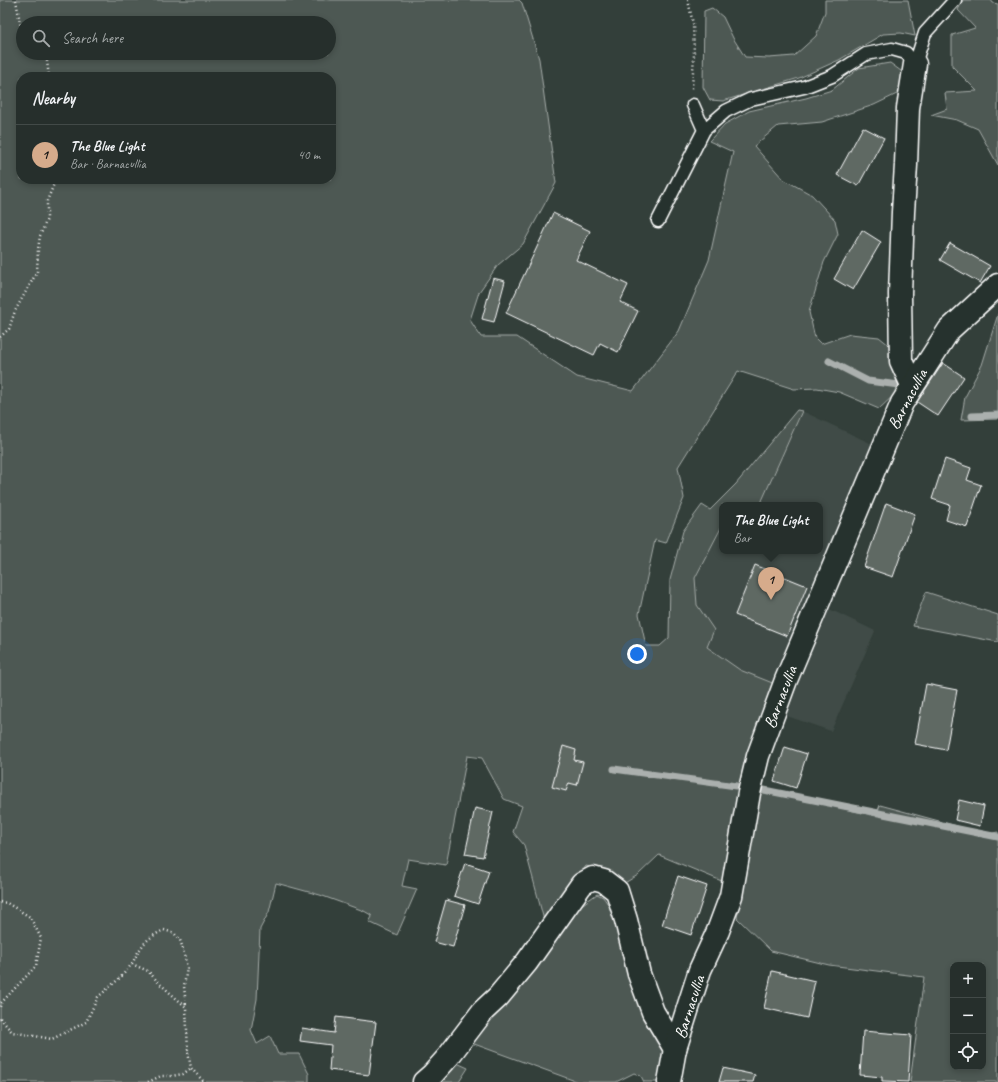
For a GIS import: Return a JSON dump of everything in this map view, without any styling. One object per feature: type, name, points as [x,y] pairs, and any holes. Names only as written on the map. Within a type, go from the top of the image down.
[{"type":"street","points":[[912,385],[901,361],[900,294],[902,212],[906,165],[908,108],[915,64]]},
{"type":"street","name":"Barnacullia","points":[[669,1082],[675,1049],[700,970],[718,931],[730,896],[749,793],[758,756],[786,680],[881,449],[902,402],[949,330],[998,285]]},
{"type":"street","name":"Barnacullia","points":[[424,1082],[448,1057],[460,1039],[483,1011],[498,997],[527,962],[582,884],[593,878],[604,881],[617,891],[626,920],[639,974],[653,1012],[675,1049]]},
{"type":"lane","points":[[915,64],[925,33],[955,0]]},
{"type":"lane","points":[[658,222],[704,130],[726,111],[751,99],[804,87],[832,76],[866,54],[892,49],[906,53],[915,64]]},
{"type":"lane","points":[[693,105],[704,130]]},
{"type":"path","points":[[16,0],[19,16]]},
{"type":"path","points":[[688,0],[693,24],[693,105]]},
{"type":"path","points":[[47,60],[49,72]]},
{"type":"path","points":[[0,337],[9,329],[15,312],[37,272],[40,236],[47,219],[47,201],[54,184]]},
{"type":"path","points":[[0,902],[7,903],[30,917],[41,938],[36,966],[1,1002],[0,1007]]},
{"type":"path","points":[[0,1018],[12,1032],[52,1039],[86,1022],[98,997],[121,977],[132,964],[138,950],[153,935],[164,930],[174,933],[180,940],[186,968],[184,986],[188,1052],[191,1068],[204,1082]]},
{"type":"path","points":[[132,964],[148,971],[186,1007]]},
{"type":"path","points":[[148,1082],[161,1076],[183,1074],[191,1068]]},
{"type":"shaded area","points":[[0,0],[519,0],[522,3],[539,59],[556,183],[523,244],[498,265],[479,292],[470,320],[481,337],[517,337],[577,377],[633,391],[679,331],[709,260],[733,152],[709,141],[725,124],[749,111],[806,98],[832,90],[859,68],[890,63],[905,74],[901,92],[874,105],[822,122],[778,126],[754,146],[783,179],[812,195],[835,220],[838,234],[824,262],[809,312],[815,338],[821,344],[850,334],[879,337],[894,349],[897,370],[895,394],[879,409],[839,392],[817,388],[794,389],[738,371],[678,467],[684,498],[666,543],[655,540],[639,614],[646,646],[660,646],[669,638],[670,580],[683,531],[702,505],[710,510],[736,484],[797,410],[802,411],[761,502],[719,502],[719,532],[695,578],[697,605],[714,630],[707,647],[740,670],[775,684],[724,882],[659,855],[638,875],[623,884],[608,871],[586,866],[545,924],[524,845],[513,832],[522,806],[504,799],[482,758],[467,756],[446,865],[408,859],[402,886],[417,889],[397,935],[369,922],[372,917],[364,911],[320,895],[276,883],[269,912],[260,929],[257,999],[251,1030],[257,1044],[270,1036],[278,1054],[299,1054],[309,1074],[309,1082],[0,1082]]},
{"type":"shaded area","points":[[825,0],[908,0],[915,36],[901,33],[883,34],[839,60],[799,78],[723,101],[710,100],[703,87],[704,11],[712,8],[723,17],[733,38],[745,57],[769,58],[794,56],[816,36],[825,12]]},
{"type":"shaded area","points":[[963,0],[991,0],[993,3],[998,4],[998,165],[978,129],[957,120],[931,115],[947,109],[945,93],[977,91],[952,66],[952,35],[975,28],[958,10]]},
{"type":"shaded area","points":[[998,314],[998,419],[961,420],[965,397],[982,365]]},
{"type":"shaded area","points":[[802,411],[872,444],[775,684],[740,670],[707,647],[714,630],[697,605],[695,578],[719,532],[719,554],[823,554],[823,502],[761,502]]},
{"type":"shaded area","points":[[926,592],[998,615],[998,642],[913,626]]},
{"type":"shaded area","points":[[825,607],[875,631],[831,731],[781,714]]},
{"type":"shaded area","points":[[759,789],[876,816],[880,805],[987,834],[998,832],[998,1082],[910,1082],[924,977],[829,965],[771,951],[737,918]]},
{"type":"shaded area","points":[[597,894],[603,897],[615,914],[663,1050],[665,1058],[661,1082],[644,1082],[641,1076],[634,1073],[616,1082],[578,1082],[466,1041],[575,910]]},
{"type":"shaded area","points":[[448,1059],[468,1068],[459,1082],[435,1082]]},
{"type":"building","points":[[863,127],[884,138],[858,186],[837,175]]},
{"type":"building","points":[[553,213],[590,231],[576,260],[628,285],[620,302],[638,311],[618,352],[600,343],[594,355],[506,313]]},
{"type":"building","points":[[862,230],[881,242],[853,290],[834,279]]},
{"type":"building","points":[[950,243],[990,266],[980,283],[940,260]]},
{"type":"building","points":[[493,278],[505,281],[494,322],[482,319]]},
{"type":"building","points":[[943,363],[964,377],[938,416],[917,402]]},
{"type":"building","points":[[945,459],[971,468],[967,480],[981,485],[967,527],[946,520],[950,505],[932,499]]},
{"type":"building","points":[[886,503],[915,514],[893,577],[864,567]]},
{"type":"building","points":[[755,565],[807,586],[787,636],[735,615]]},
{"type":"building","points":[[926,684],[957,690],[946,750],[915,744]]},
{"type":"building","points":[[563,746],[576,750],[574,760],[583,762],[577,785],[569,783],[566,791],[552,787]]},
{"type":"building","points":[[785,747],[807,754],[796,788],[774,781]]},
{"type":"building","points":[[959,800],[984,806],[980,826],[955,820]]},
{"type":"building","points":[[475,808],[493,812],[483,857],[465,854]]},
{"type":"building","points":[[465,863],[489,871],[478,904],[454,896]]},
{"type":"building","points":[[678,876],[707,886],[691,935],[662,925]]},
{"type":"building","points":[[446,900],[465,905],[453,947],[434,942]]},
{"type":"building","points":[[772,971],[815,981],[807,1018],[764,1008]]},
{"type":"building","points":[[336,1017],[376,1022],[369,1075],[329,1070],[331,1045],[300,1041],[302,1028],[334,1033]]},
{"type":"building","points":[[863,1031],[911,1035],[908,1082],[882,1081],[882,1077],[860,1075]]},
{"type":"building","points":[[723,1068],[755,1075],[753,1082],[719,1082]]},
{"type":"waterway","points":[[829,361],[868,381],[899,385]]},
{"type":"waterway","points":[[972,416],[998,415]]},
{"type":"waterway","points":[[614,769],[736,786]]},
{"type":"waterway","points":[[759,789],[998,837]]},
{"type":"place","name":"The Blue Light","points":[[771,600]]}]
